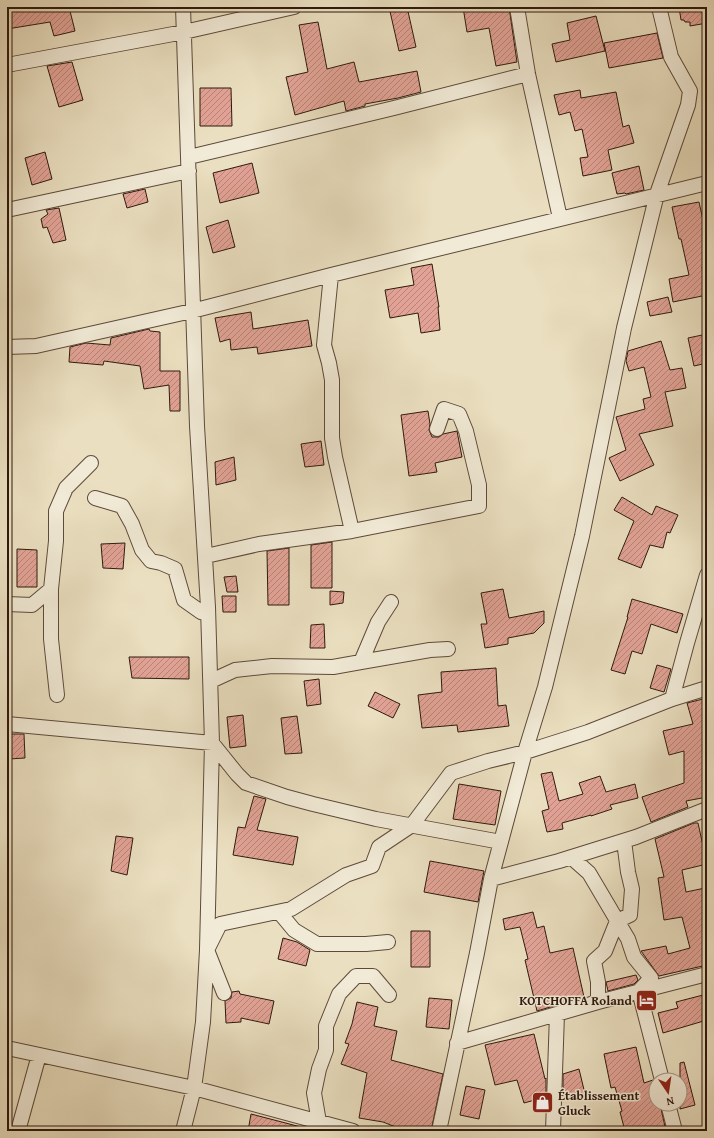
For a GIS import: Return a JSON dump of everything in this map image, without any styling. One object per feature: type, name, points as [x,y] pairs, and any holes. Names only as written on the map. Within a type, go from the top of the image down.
[{"type":"street","points":[[183,7],[192,311],[197,426],[206,556],[212,743],[207,950],[203,1022],[194,1088],[183,1131]]},
{"type":"street","points":[[7,65],[184,32],[294,7]]},
{"type":"street","points":[[517,7],[528,74],[560,218]]},
{"type":"street","points":[[438,1131],[477,953],[491,879],[525,752],[545,687],[582,536],[624,328],[657,194],[688,105],[690,91],[671,57],[659,7]]},
{"type":"street","points":[[188,157],[394,108],[528,74]]},
{"type":"street","points":[[7,210],[189,171]]},
{"type":"street","points":[[7,347],[36,346],[192,311],[560,218],[707,183]]},
{"type":"street","points":[[331,275],[324,345],[332,380],[332,438],[352,531]]},
{"type":"street","points":[[206,556],[259,544],[352,531],[479,506],[479,485],[466,431],[459,414],[444,409],[437,429]]},
{"type":"street","points":[[57,695],[51,639],[51,589],[56,541],[56,511],[66,488],[91,463]]},
{"type":"street","points":[[95,498],[122,506],[132,524],[142,550],[151,561],[162,563],[176,569],[184,600],[201,612],[208,607]]},
{"type":"street","points":[[672,700],[707,575]]},
{"type":"street","points":[[7,604],[32,605],[51,589]]},
{"type":"street","points":[[361,662],[378,622],[391,602]]},
{"type":"street","points":[[211,681],[235,670],[272,666],[333,667],[430,650],[448,649]]},
{"type":"street","points":[[224,993],[207,950],[220,924],[291,909],[346,875],[372,866],[379,847],[412,825],[451,773],[588,732],[707,688]]},
{"type":"street","points":[[7,724],[212,743],[246,783],[312,804],[376,819],[501,842]]},
{"type":"street","points":[[491,879],[624,841],[707,810]]},
{"type":"street","points":[[598,1002],[598,982],[594,961],[605,952],[617,921],[630,915],[632,889],[624,841]]},
{"type":"street","points":[[571,857],[589,873],[628,940],[634,957],[651,978],[639,991]]},
{"type":"street","points":[[279,912],[294,930],[317,944],[366,944],[388,942]]},
{"type":"street","points":[[457,1043],[598,1002],[707,974]]},
{"type":"street","points":[[319,1122],[314,1093],[319,1069],[326,1050],[326,1026],[339,994],[356,976],[372,976],[389,995]]},
{"type":"street","points":[[639,991],[660,1072]]},
{"type":"street","points":[[553,1131],[557,1014]]},
{"type":"street","points":[[7,1048],[194,1088],[353,1131]]},
{"type":"street","points":[[18,1131],[39,1055]]},
{"type":"street","points":[[670,1112],[675,1131]]},
{"type":"building","points":[[7,7],[69,7],[75,31],[54,36],[50,22],[7,29]]},
{"type":"building","points":[[389,7],[407,7],[416,47],[399,51]]},
{"type":"building","points":[[463,7],[509,7],[517,62],[496,66],[489,28],[467,32]]},
{"type":"building","points":[[679,7],[707,7],[707,23],[690,26],[690,22],[681,20]]},
{"type":"building","points":[[596,16],[605,51],[556,62],[552,44],[570,40],[567,23]]},
{"type":"building","points":[[318,22],[327,69],[354,62],[359,82],[417,71],[421,92],[365,104],[365,106],[346,111],[344,101],[295,115],[286,77],[308,72],[299,25]]},
{"type":"building","points":[[657,33],[663,58],[609,68],[604,43]]},
{"type":"building","points":[[72,62],[83,100],[59,107],[47,66]]},
{"type":"building","points":[[200,88],[231,88],[232,126],[200,126]]},
{"type":"building","points":[[580,90],[581,98],[616,92],[623,127],[629,125],[634,143],[608,150],[612,170],[583,176],[580,158],[588,157],[582,129],[575,131],[570,112],[559,115],[554,95]]},
{"type":"building","points":[[45,152],[52,179],[32,185],[25,158]]},
{"type":"building","points":[[252,163],[259,193],[220,203],[213,173]]},
{"type":"building","points":[[639,166],[644,190],[626,194],[617,194],[612,173]]},
{"type":"building","points":[[145,189],[148,202],[127,208],[123,194]]},
{"type":"building","points":[[699,202],[707,238],[707,266],[702,267],[707,295],[673,302],[669,279],[689,275],[672,207]]},
{"type":"building","points":[[59,208],[66,240],[53,243],[47,227],[43,228],[41,219],[48,214],[46,210]]},
{"type":"building","points":[[228,220],[235,247],[213,253],[206,227]]},
{"type":"building","points":[[432,264],[439,307],[440,330],[421,333],[418,313],[390,318],[385,290],[414,285],[411,268]]},
{"type":"building","points":[[668,297],[672,312],[650,316],[647,302]]},
{"type":"building","points":[[251,312],[253,329],[308,320],[312,346],[258,354],[257,347],[231,350],[230,339],[220,342],[215,318]]},
{"type":"building","points":[[149,329],[150,331],[160,332],[160,371],[180,371],[180,411],[170,411],[169,385],[144,389],[140,366],[104,361],[103,365],[69,362],[70,347],[86,343],[110,345],[111,338]]},
{"type":"building","points":[[707,334],[707,363],[694,366],[688,338]]},
{"type":"building","points":[[661,341],[670,370],[682,368],[686,388],[665,392],[673,426],[639,434],[654,465],[620,481],[609,458],[626,450],[616,417],[645,409],[643,399],[651,397],[644,367],[629,371],[626,361],[628,351]]},
{"type":"building","points":[[428,411],[430,424],[429,430],[432,437],[439,437],[443,434],[457,431],[462,457],[435,463],[437,472],[409,476],[401,415]]},
{"type":"building","points":[[321,441],[324,465],[305,467],[301,444]]},
{"type":"building","points":[[234,457],[236,480],[216,485],[215,462]]},
{"type":"building","points":[[622,497],[652,515],[656,506],[678,515],[670,533],[667,532],[663,548],[650,545],[641,568],[618,559],[634,521],[614,510]]},
{"type":"building","points":[[332,542],[332,588],[311,588],[311,545]]},
{"type":"building","points":[[125,543],[123,569],[103,568],[101,544]]},
{"type":"building","points":[[289,548],[289,605],[268,605],[267,551]]},
{"type":"building","points":[[17,549],[37,550],[37,587],[17,587]]},
{"type":"building","points":[[236,576],[238,592],[227,592],[224,577]]},
{"type":"building","points":[[503,589],[509,618],[544,611],[544,623],[534,633],[508,638],[508,644],[485,648],[481,624],[487,624],[481,593]]},
{"type":"building","points":[[330,591],[344,592],[343,603],[330,605]]},
{"type":"building","points":[[222,596],[236,596],[236,612],[223,612]]},
{"type":"building","points":[[632,599],[683,614],[677,633],[651,624],[642,654],[632,651],[625,674],[611,670],[628,617]]},
{"type":"building","points":[[324,624],[325,648],[310,648],[311,625]]},
{"type":"building","points":[[129,657],[189,657],[189,679],[132,678]]},
{"type":"building","points":[[657,665],[671,669],[664,692],[650,688]]},
{"type":"building","points":[[496,668],[498,706],[506,705],[509,726],[458,732],[457,725],[422,728],[418,695],[442,692],[441,672]]},
{"type":"building","points":[[319,679],[321,704],[307,706],[304,681]]},
{"type":"building","points":[[375,692],[400,704],[393,718],[368,706]]},
{"type":"building","points":[[707,698],[707,797],[686,801],[688,807],[651,822],[642,797],[684,783],[684,751],[669,755],[663,731],[693,724],[687,703]]},
{"type":"building","points":[[243,715],[246,746],[230,748],[227,717]]},
{"type":"building","points":[[297,716],[302,753],[285,754],[281,718]]},
{"type":"building","points":[[8,734],[24,734],[25,758],[9,759]]},
{"type":"building","points":[[552,772],[559,801],[583,794],[579,783],[600,776],[606,792],[635,784],[638,798],[610,805],[612,809],[562,823],[563,829],[547,832],[542,811],[549,809],[541,774]]},
{"type":"building","points":[[459,784],[501,791],[495,825],[453,819]]},
{"type":"building","points":[[254,796],[266,799],[257,830],[298,837],[293,865],[233,855],[238,827],[245,828]]},
{"type":"building","points":[[694,823],[698,823],[707,864],[682,870],[686,892],[705,888],[707,898],[707,965],[659,976],[641,951],[666,946],[668,954],[690,948],[682,917],[664,920],[658,878],[664,877],[655,839]]},
{"type":"building","points":[[116,836],[133,838],[127,875],[111,871]]},
{"type":"building","points":[[430,861],[484,871],[478,902],[424,892]]},
{"type":"building","points":[[533,912],[537,928],[544,926],[550,953],[573,948],[584,997],[537,1011],[525,960],[528,959],[520,927],[505,930],[503,919]]},
{"type":"building","points":[[411,931],[430,931],[430,967],[411,967]]},
{"type":"building","points":[[283,938],[297,942],[310,950],[306,966],[278,959]]},
{"type":"building","points":[[636,975],[638,980],[634,984],[608,991],[606,982]]},
{"type":"building","points":[[239,991],[240,994],[274,1001],[269,1024],[241,1018],[241,1022],[226,1023],[225,1001],[231,998],[232,992]]},
{"type":"building","points":[[707,994],[707,1020],[663,1033],[658,1013],[678,1008],[676,1002]]},
{"type":"building","points":[[429,998],[452,1000],[449,1029],[426,1027]]},
{"type":"building","points":[[357,1002],[378,1007],[374,1026],[397,1031],[391,1060],[443,1074],[431,1131],[406,1131],[383,1122],[359,1118],[367,1073],[341,1064],[349,1044],[345,1043],[352,1024]]},
{"type":"building","points":[[534,1034],[545,1079],[546,1078],[546,1097],[524,1103],[517,1080],[495,1085],[485,1045]]},
{"type":"building","points":[[636,1047],[644,1083],[648,1082],[648,1112],[662,1112],[666,1131],[625,1131],[620,1112],[622,1111],[615,1087],[611,1088],[604,1054]]},
{"type":"building","points":[[684,1062],[687,1072],[680,1072],[680,1063]]},
{"type":"building","points":[[579,1069],[585,1094],[565,1099],[563,1092],[563,1074]]},
{"type":"building","points":[[688,1078],[695,1105],[688,1107]]},
{"type":"building","points":[[466,1086],[485,1090],[479,1119],[460,1115]]},
{"type":"building","points":[[251,1114],[301,1127],[300,1131],[248,1131]]},
{"type":"place","name":"KOTCHOFFA Roland","points":[[647,1000]]},
{"type":"place","name":"Établissement Gluck","points":[[543,1102]]}]
